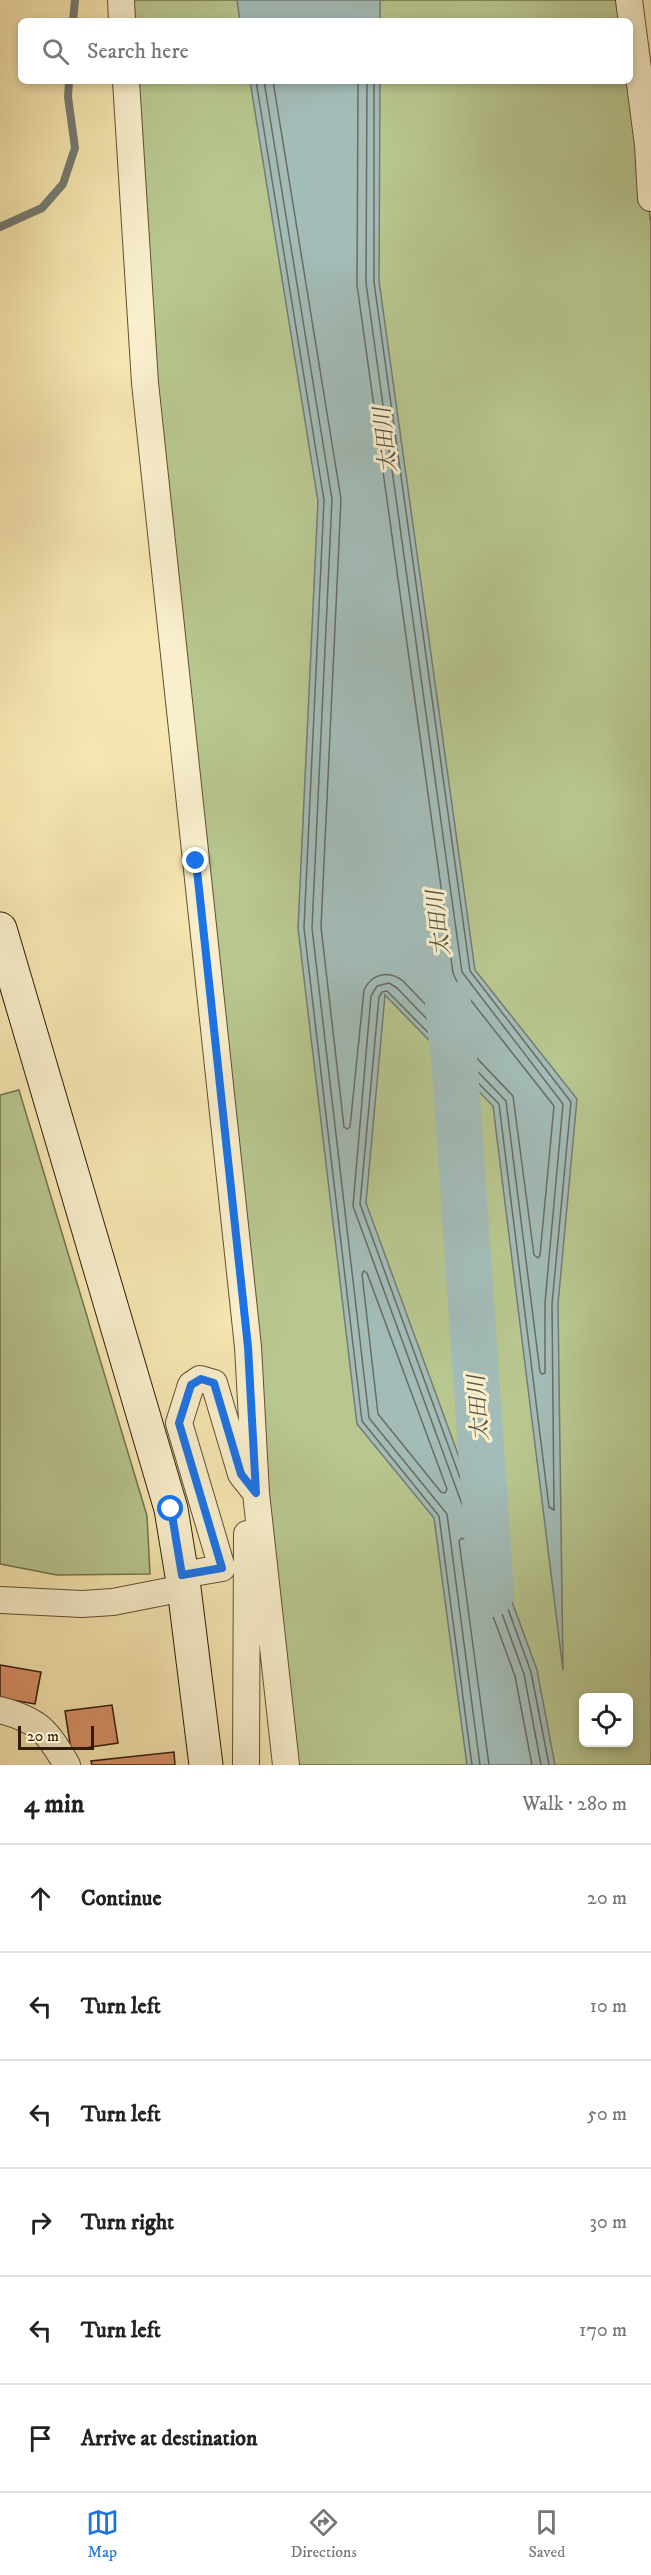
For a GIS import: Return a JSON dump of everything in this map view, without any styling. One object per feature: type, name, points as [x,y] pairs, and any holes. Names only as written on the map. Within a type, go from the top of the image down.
[{"type":"street","points":[[122,0],[122,18]]},
{"type":"street","points":[[629,0],[632,18]]},
{"type":"street","points":[[633,29],[649,143],[651,198]]},
{"type":"street","points":[[126,84],[145,384],[248,1347],[256,1493],[286,1765]]},
{"type":"street","points":[[0,929],[171,1509],[183,1582],[206,1765]]},
{"type":"street","points":[[0,1600],[82,1604],[113,1602],[222,1568],[179,1423],[191,1385],[201,1379],[214,1383],[241,1474],[256,1493]]},
{"type":"street","points":[[246,1765],[247,1532],[256,1493]]},
{"type":"street","points":[[0,1710],[25,1717],[50,1736],[67,1765]]},
{"type":"green space","points":[[122,0],[623,0],[626,18],[123,18]]},
{"type":"green space","points":[[633,78],[651,225],[651,1765],[286,1765],[126,84],[633,84]]},
{"type":"green space","points":[[19,1090],[147,1516],[150,1574],[57,1575],[0,1564],[0,1095]]},
{"type":"water","points":[[237,0],[380,0],[380,18],[240,18]]},
{"type":"water","points":[[250,84],[380,84],[379,281],[475,970],[577,1099],[558,1304],[563,1670],[493,1106],[385,995],[366,1203],[537,1670],[555,1765],[467,1765],[434,1518],[357,1424],[298,928],[318,501]]},
{"type":"building","points":[[0,1665],[41,1672],[35,1704],[0,1698]]},
{"type":"building","points":[[112,1705],[118,1743],[71,1750],[65,1711]]},
{"type":"building","points":[[174,1752],[175,1765],[92,1765],[91,1761]]},
{"type":"waterway","points":[[73,18],[75,0]]},
{"type":"waterway","points":[[0,227],[42,208],[63,184],[75,148],[68,97],[69,84]]},
{"type":"waterway","name":"太田川","points":[[448,1003],[455,1069],[491,1594]]},
{"type":"route","points":[[171,1509],[182,1575],[222,1568],[179,1423],[191,1385],[201,1379],[214,1383],[241,1474],[256,1493],[248,1347],[196,861]]}]
